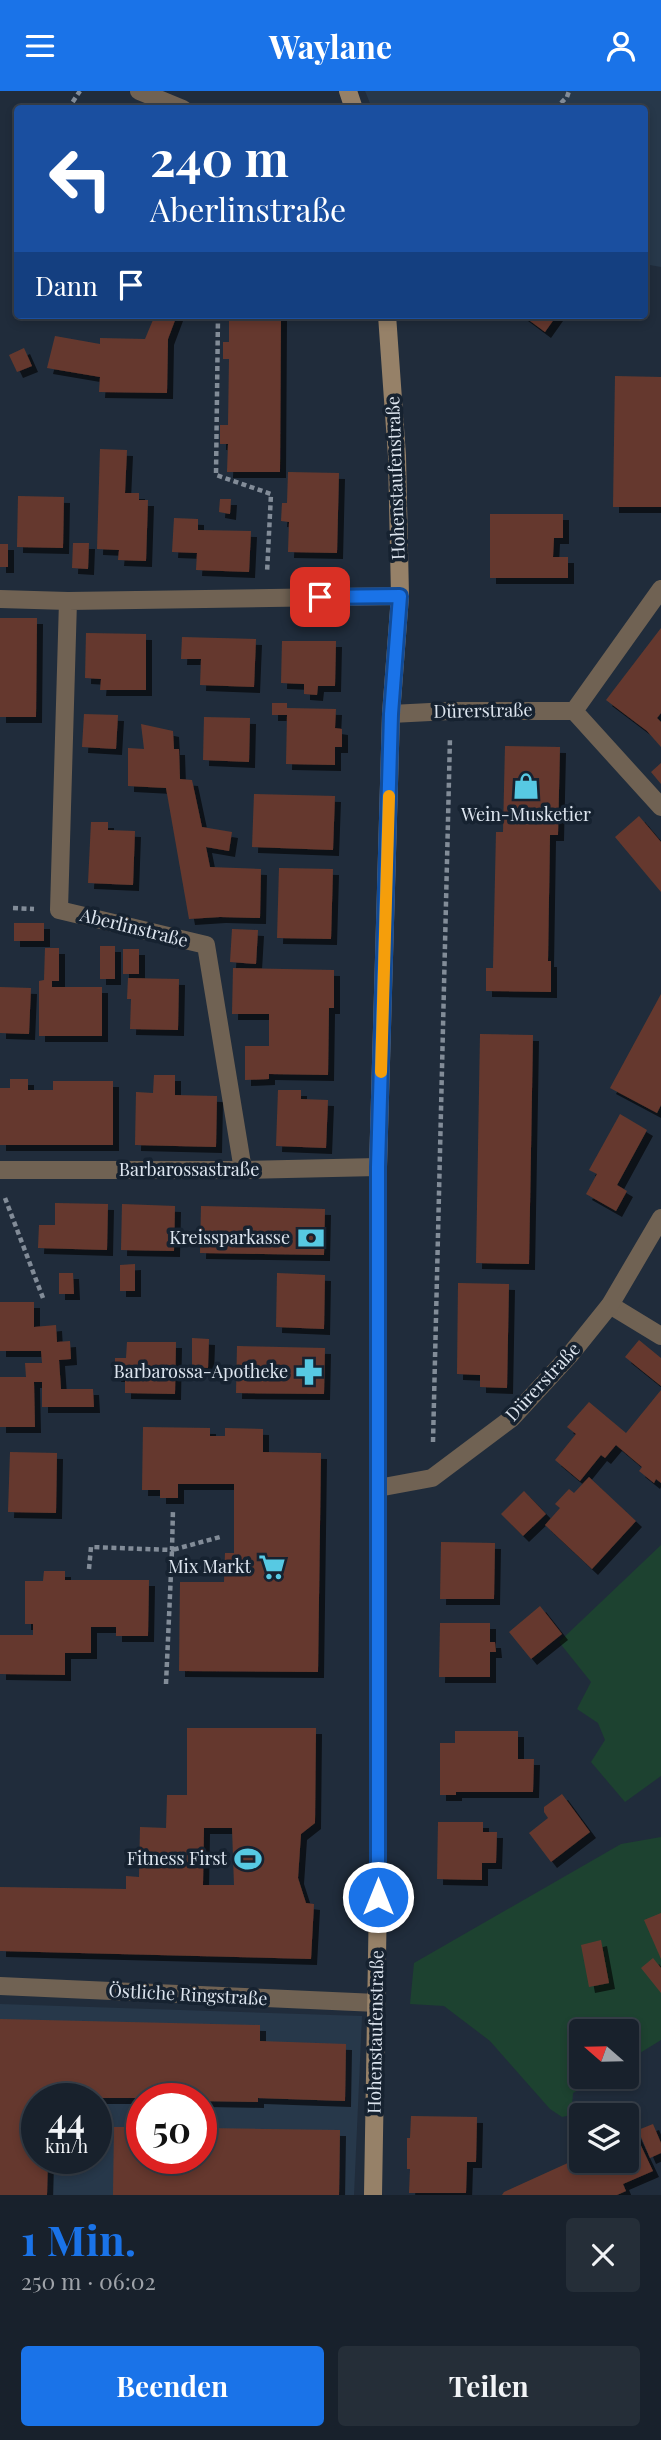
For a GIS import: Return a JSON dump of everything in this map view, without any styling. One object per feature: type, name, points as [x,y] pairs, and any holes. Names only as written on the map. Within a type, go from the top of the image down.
[{"type":"main road","name":"Hohenstaufenstraße","points":[[373,2195],[377,2003],[378,1167],[391,714],[400,596],[397,456],[387,319]]},
{"type":"street","points":[[139,91],[173,105]]},
{"type":"street","points":[[661,589],[574,711],[661,807]]},
{"type":"street","points":[[0,599],[68,601],[400,596]]},
{"type":"street","name":"Aberlinstraße","points":[[68,601],[59,910],[206,945],[243,1170]]},
{"type":"street","name":"Dürerstraße","points":[[391,714],[574,711]]},
{"type":"street","name":"Barbarossastraße","points":[[0,1170],[378,1167]]},
{"type":"street","name":"Dürerstraße","points":[[378,1488],[432,1478],[512,1418],[569,1356],[610,1305],[661,1218]]},
{"type":"street","points":[[610,1305],[661,1336]]},
{"type":"street","name":"Östliche Ringstraße","points":[[0,1986],[377,2003]]},
{"type":"path","points":[[559,105],[569,91]]},
{"type":"path","points":[[218,319],[216,475],[271,493],[266,598]]},
{"type":"path","points":[[432,1478],[450,711]]},
{"type":"path","points":[[0,1185],[43,1298]]},
{"type":"path","points":[[166,1684],[173,1509]]},
{"type":"path","points":[[89,1569],[91,1546],[172,1550],[220,1537]]},
{"type":"shaded area","points":[[365,91],[661,91],[661,267],[648,265],[648,105],[371,105]]},
{"type":"shaded area","points":[[0,2004],[362,2016],[354,2195],[0,2195]]},
{"type":"green space","points":[[661,1545],[661,1776],[625,1802],[591,1762],[605,1740],[598,1723],[577,1709],[591,1682],[559,1642]]},
{"type":"green space","points":[[661,1837],[661,2040],[639,2054],[639,2019],[569,2019],[569,2089],[580,2089],[573,2093],[572,2103],[569,2103],[569,2115],[562,2117],[550,2109],[490,2041],[444,2006],[410,2004],[414,1963],[621,1844]]},
{"type":"building","points":[[153,319],[176,319],[168,339],[167,393],[99,392],[100,377],[47,368],[55,336],[100,344],[100,338],[145,339]]},
{"type":"building","points":[[229,319],[281,319],[280,472],[227,472],[228,444],[220,444],[220,425],[228,425],[229,359],[223,359],[223,342],[229,342]]},
{"type":"building","points":[[527,319],[554,319],[545,332]]},
{"type":"building","points":[[24,348],[32,366],[17,372],[9,355]]},
{"type":"building","points":[[615,376],[661,377],[661,507],[613,507]]},
{"type":"building","points":[[100,449],[127,450],[125,493],[139,493],[139,500],[148,500],[146,561],[118,560],[119,550],[97,549]]},
{"type":"building","points":[[288,472],[339,473],[337,553],[288,552],[289,522],[281,521],[282,503],[287,503]]},
{"type":"building","points":[[18,496],[64,497],[63,548],[17,547]]},
{"type":"building","points":[[220,499],[231,499],[230,514],[219,512]]},
{"type":"building","points":[[490,514],[563,514],[563,538],[554,538],[553,557],[568,557],[568,578],[490,578]]},
{"type":"building","points":[[174,518],[198,519],[198,530],[251,531],[249,572],[196,570],[197,553],[172,552]]},
{"type":"building","points":[[73,543],[89,543],[88,569],[72,568]]},
{"type":"building","points":[[0,544],[8,544],[8,567],[0,567]]},
{"type":"building","points":[[0,618],[37,618],[36,717],[0,717]]},
{"type":"building","points":[[661,628],[661,713],[657,718],[661,722],[661,747],[647,731],[606,700]]},
{"type":"building","points":[[86,633],[146,634],[146,690],[100,690],[101,679],[85,678]]},
{"type":"building","points":[[182,637],[256,639],[254,687],[200,685],[201,659],[181,659]]},
{"type":"building","points":[[282,641],[336,641],[335,686],[318,686],[317,695],[304,694],[304,684],[281,683]]},
{"type":"building","points":[[272,703],[287,703],[287,708],[336,709],[335,728],[342,729],[342,747],[335,747],[335,765],[286,764],[287,715],[272,715]]},
{"type":"building","points":[[84,714],[118,715],[116,749],[82,747]]},
{"type":"building","points":[[204,717],[250,718],[249,762],[203,760]]},
{"type":"building","points":[[141,724],[173,731],[174,749],[179,749],[180,779],[192,780],[202,827],[232,832],[229,851],[206,847],[210,867],[261,869],[260,918],[189,919],[166,788],[128,786],[128,748],[144,749]]},
{"type":"building","points":[[505,746],[560,747],[558,835],[550,835],[548,961],[551,961],[551,992],[486,991],[486,968],[493,968],[496,832],[503,832]]},
{"type":"building","points":[[661,763],[661,784],[651,772]]},
{"type":"building","points":[[254,794],[335,796],[333,850],[252,847]]},
{"type":"building","points":[[639,816],[661,842],[661,892],[615,837]]},
{"type":"building","points":[[91,822],[108,822],[108,830],[135,831],[133,885],[88,883]]},
{"type":"building","points":[[279,868],[333,869],[331,939],[277,938]]},
{"type":"building","points":[[14,923],[44,923],[44,941],[14,941]]},
{"type":"building","points":[[232,929],[258,930],[256,964],[230,962]]},
{"type":"building","points":[[100,946],[115,946],[115,979],[100,979]]},
{"type":"building","points":[[45,948],[59,948],[59,981],[52,981],[52,987],[102,987],[102,1036],[39,1036],[39,981],[44,980]]},
{"type":"building","points":[[123,949],[139,949],[139,974],[123,974]]},
{"type":"building","points":[[233,968],[334,970],[334,1008],[329,1008],[328,1075],[269,1074],[269,1079],[245,1080],[245,1046],[269,1046],[269,1014],[232,1014]]},
{"type":"building","points":[[128,978],[179,979],[178,1030],[130,1029],[131,999],[127,999]]},
{"type":"building","points":[[0,987],[31,988],[29,1034],[0,1033]]},
{"type":"building","points":[[661,994],[661,1105],[657,1113],[610,1088]]},
{"type":"building","points":[[480,1034],[533,1035],[529,1264],[476,1263]]},
{"type":"building","points":[[154,1075],[175,1075],[175,1095],[217,1096],[216,1147],[135,1145],[136,1092],[153,1093]]},
{"type":"building","points":[[10,1079],[28,1079],[28,1090],[53,1090],[53,1081],[113,1081],[113,1145],[0,1145],[0,1088],[10,1088]]},
{"type":"building","points":[[278,1090],[301,1090],[301,1099],[328,1100],[326,1148],[276,1146]]},
{"type":"building","points":[[620,1114],[647,1130],[617,1185],[627,1191],[616,1211],[586,1194],[597,1174],[589,1170]]},
{"type":"building","points":[[55,1203],[108,1204],[107,1250],[38,1248],[39,1225],[55,1225]]},
{"type":"building","points":[[122,1204],[175,1206],[174,1251],[121,1250]]},
{"type":"building","points":[[201,1206],[325,1209],[324,1255],[200,1253]]},
{"type":"building","points":[[135,1264],[135,1291],[120,1291],[120,1265]]},
{"type":"building","points":[[59,1273],[73,1273],[74,1294],[59,1294]]},
{"type":"building","points":[[277,1273],[325,1275],[324,1329],[276,1327]]},
{"type":"building","points":[[458,1283],[509,1284],[507,1388],[480,1387],[480,1375],[457,1374]]},
{"type":"building","points":[[0,1302],[34,1302],[34,1327],[56,1325],[57,1342],[70,1341],[71,1359],[59,1360],[61,1389],[93,1389],[94,1407],[42,1407],[42,1382],[34,1382],[35,1427],[0,1427],[0,1377],[26,1377],[25,1363],[42,1363],[41,1351],[0,1351]]},
{"type":"building","points":[[192,1338],[209,1339],[208,1368],[192,1367]]},
{"type":"building","points":[[639,1340],[661,1358],[661,1386],[625,1357]]},
{"type":"building","points":[[127,1342],[176,1342],[175,1394],[125,1393],[125,1376],[115,1376],[115,1358],[126,1358]]},
{"type":"building","points":[[237,1346],[325,1348],[324,1394],[236,1393]]},
{"type":"building","points":[[661,1390],[661,1483],[656,1479],[654,1483],[639,1471],[642,1467],[616,1445],[605,1458],[601,1455],[580,1481],[555,1460],[576,1434],[567,1427],[589,1402],[626,1433]]},
{"type":"building","name":"Mix Markt","points":[[143,1427],[210,1428],[210,1436],[225,1436],[225,1428],[263,1429],[263,1452],[321,1453],[318,1672],[179,1671],[180,1582],[224,1582],[225,1553],[234,1553],[234,1484],[178,1484],[178,1498],[160,1498],[160,1490],[142,1490]]},
{"type":"building","points":[[10,1452],[57,1453],[56,1513],[8,1512]]},
{"type":"building","points":[[589,1477],[636,1521],[592,1569],[545,1525],[560,1508],[555,1504],[569,1489],[574,1493]]},
{"type":"building","points":[[524,1491],[546,1514],[523,1536],[501,1514]]},
{"type":"building","points":[[441,1542],[495,1543],[494,1599],[440,1599]]},
{"type":"building","points":[[44,1571],[65,1571],[65,1580],[149,1580],[148,1636],[116,1636],[116,1627],[91,1627],[91,1653],[65,1653],[65,1675],[0,1674],[0,1635],[33,1635],[33,1624],[25,1624],[25,1581],[43,1581]]},
{"type":"building","points":[[540,1606],[562,1634],[531,1659],[509,1632]]},
{"type":"building","points":[[440,1623],[490,1623],[490,1642],[495,1642],[496,1652],[490,1652],[490,1677],[439,1677]]},
{"type":"building","points":[[187,1728],[316,1728],[315,1823],[301,1834],[298,1878],[306,1903],[314,1904],[311,1959],[0,1951],[0,1887],[126,1889],[126,1876],[139,1877],[140,1827],[166,1828],[167,1795],[187,1795]],"holes":[[[204,1828],[232,1828],[234,1885],[203,1885]]]},
{"type":"building","points":[[455,1731],[518,1731],[518,1759],[534,1759],[533,1792],[456,1792],[456,1795],[440,1795],[440,1743],[455,1743]]},
{"type":"building","points":[[562,1794],[590,1832],[551,1862],[529,1833],[548,1818],[544,1807]]},
{"type":"building","points":[[438,1822],[483,1822],[483,1832],[497,1832],[496,1863],[482,1863],[482,1880],[437,1879]]},
{"type":"building","points":[[661,1913],[661,1959],[644,1920]]},
{"type":"building","points":[[601,1940],[609,1983],[589,1987],[581,1945]]},
{"type":"building","points":[[653,1958],[661,1968],[661,1993],[641,1968]]},
{"type":"building","points":[[0,2019],[260,2025],[260,2041],[346,2044],[345,2101],[258,2098],[258,2102],[217,2101],[217,2083],[126,2083],[126,2098],[112,2098],[112,2083],[21,2083],[21,2174],[48,2174],[47,2195],[0,2195]]},
{"type":"building","points":[[411,2116],[477,2117],[476,2162],[467,2162],[466,2193],[409,2193],[407,2138],[410,2138]]},
{"type":"building","points":[[653,2124],[661,2143],[661,2153],[650,2158],[639,2130]]},
{"type":"building","points":[[114,2127],[126,2127],[126,2174],[217,2174],[217,2128],[340,2130],[339,2195],[113,2195]]},
{"type":"building","points":[[639,2141],[653,2171],[623,2184],[626,2191],[617,2195],[502,2195],[569,2162],[569,2173],[639,2173]]},
{"type":"slow traffic","points":[[381,1072],[389,796]]},
{"type":"place","name":"Wein-Musketier","points":[[526,786]]},
{"type":"place","name":"Kreissparkasse","points":[[311,1238]]},
{"type":"place","name":"Barbarossa-Apotheke","points":[[309,1372]]},
{"type":"place","name":"Mix Markt","points":[[272,1567]]},
{"type":"place","name":"Fitness First","points":[[248,1859]]},
{"type":"route","points":[[320,597],[400,596],[391,714],[378,1167],[378,1897]]}]
